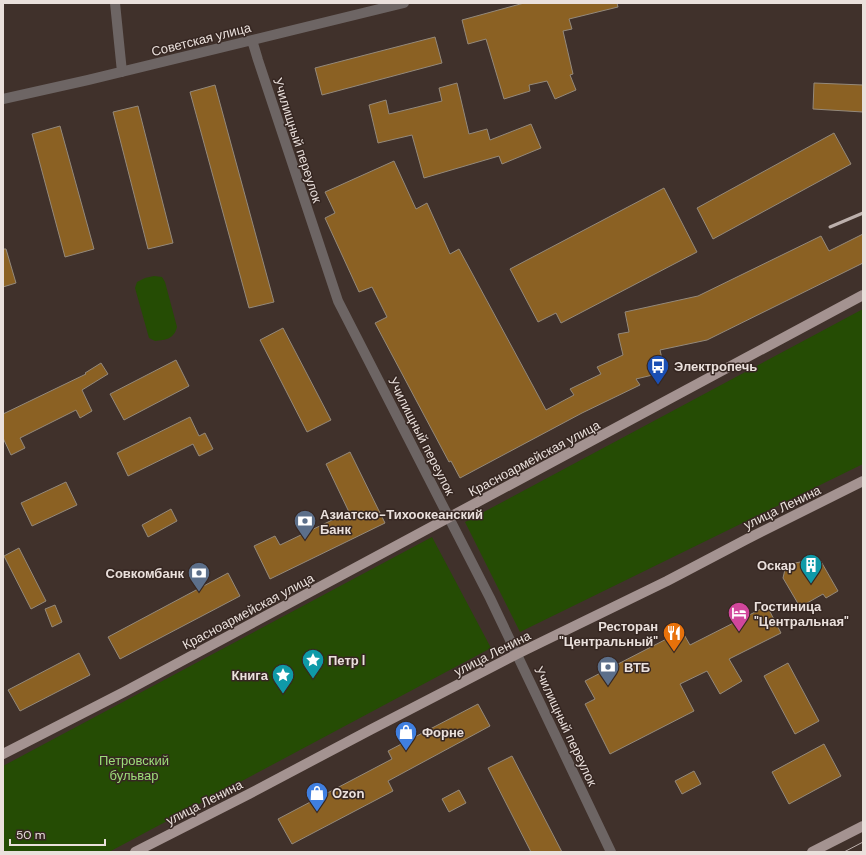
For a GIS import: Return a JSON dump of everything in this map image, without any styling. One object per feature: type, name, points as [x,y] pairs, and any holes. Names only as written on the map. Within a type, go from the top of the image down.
[{"type":"main road","name":"Красноармейская улица","points":[[3,754],[124,692],[863,296]]},
{"type":"main road","name":"улица Ленина","points":[[135,852],[517,654],[661,584],[863,481]]},
{"type":"main road","points":[[812,852],[863,826]]},
{"type":"street","points":[[115,3],[122,72]]},
{"type":"street","name":"Советская улица","points":[[3,99],[122,72],[404,3]]},
{"type":"street","name":"Училищный переулок","points":[[252,40],[338,301],[517,654],[611,852]]},
{"type":"green space","points":[[154,276],[162,277],[165,282],[177,327],[174,334],[169,338],[155,341],[149,338],[135,288],[137,282]]},
{"type":"green space","points":[[863,309],[863,464],[520,632],[465,522]]},
{"type":"green space","name":"Петровский бульвар","points":[[432,537],[491,648],[109,852],[3,852],[3,766]]},
{"type":"building","points":[[524,3],[617,3],[618,7],[569,19],[572,29],[563,31],[573,74],[570,75],[576,90],[555,99],[547,81],[529,85],[530,91],[504,99],[486,39],[468,44],[462,20]]},
{"type":"building","points":[[435,37],[442,63],[322,95],[315,68]]},
{"type":"building","points":[[457,83],[469,134],[487,129],[490,140],[531,124],[541,148],[502,164],[499,156],[424,178],[412,135],[378,143],[369,105],[386,100],[389,114],[442,101],[439,88]]},
{"type":"building","points":[[814,83],[863,85],[863,112],[813,109]]},
{"type":"building","points":[[215,85],[274,302],[249,308],[190,92]]},
{"type":"building","points":[[138,106],[173,243],[148,249],[113,112]]},
{"type":"building","points":[[60,126],[94,249],[65,257],[32,134]]},
{"type":"building","points":[[834,133],[851,164],[713,239],[697,208]]},
{"type":"building","points":[[394,161],[416,209],[427,203],[450,254],[459,249],[546,410],[574,395],[570,389],[601,374],[597,367],[623,355],[618,334],[629,332],[625,312],[698,296],[821,236],[829,251],[863,234],[863,263],[707,340],[660,350],[665,372],[636,379],[640,385],[582,413],[460,478],[451,461],[449,462],[375,323],[387,317],[372,287],[359,292],[325,218],[335,213],[325,192]]},
{"type":"building","points":[[664,188],[697,252],[561,323],[556,313],[538,322],[510,269]]},
{"type":"building","points":[[3,249],[6,249],[16,283],[3,287]]},
{"type":"building","points":[[283,328],[331,420],[307,432],[260,340]]},
{"type":"building","points":[[176,360],[189,386],[124,420],[110,394]]},
{"type":"building","points":[[101,363],[108,374],[82,390],[92,411],[80,418],[76,410],[20,438],[25,448],[11,455],[3,438],[3,414],[86,374],[85,373]]},
{"type":"building","points":[[190,417],[199,436],[205,433],[213,449],[199,456],[193,444],[128,476],[117,453]]},
{"type":"building","points":[[350,452],[385,523],[270,579],[254,546],[275,536],[280,545],[349,512],[326,464]]},
{"type":"building","points":[[66,482],[77,505],[32,526],[21,503]]},
{"type":"building","points":[[171,509],[177,521],[148,537],[142,525]]},
{"type":"building","points":[[19,548],[46,601],[31,609],[4,556]]},
{"type":"building","name":"Оскар","points":[[819,558],[838,591],[826,598],[823,594],[800,607],[783,578],[786,565]]},
{"type":"building","points":[[228,573],[240,596],[120,659],[108,637]]},
{"type":"building","points":[[55,605],[62,622],[52,627],[45,609]]},
{"type":"building","points":[[767,606],[781,633],[729,659],[742,681],[720,694],[707,671],[680,684],[694,711],[610,754],[585,704],[595,699],[585,681],[682,631],[690,645]]},
{"type":"building","points":[[79,653],[90,675],[20,711],[8,690]]},
{"type":"building","points":[[788,663],[819,721],[795,734],[764,676]]},
{"type":"building","points":[[478,704],[490,726],[388,781],[393,791],[292,844],[278,819],[392,759],[388,751]]},
{"type":"building","points":[[824,744],[841,776],[789,804],[772,772]]},
{"type":"building","points":[[512,756],[562,852],[531,852],[488,768]]},
{"type":"building","points":[[694,771],[701,784],[682,794],[675,781]]},
{"type":"building","points":[[459,790],[466,803],[449,812],[442,799]]},
{"type":"tram line","points":[[844,852],[863,842]]},
{"type":"railway","points":[[830,227],[863,213]]},
{"type":"place","name":"Электропечь","points":[[658,386]]},
{"type":"place","name":"Азиатско-Тихоокеанский Банк","points":[[305,540]]},
{"type":"place","name":"Оскар","points":[[811,584]]},
{"type":"place","name":"Совкомбанк","points":[[199,592]]},
{"type":"place","name":"Гостиница \"Центральная\"","points":[[739,632]]},
{"type":"place","name":"Ресторан \"Центральный\"","points":[[674,652]]},
{"type":"place","name":"Петр I","points":[[313,680]]},
{"type":"place","name":"ВТБ","points":[[608,686]]},
{"type":"place","name":"Книга","points":[[283,694]]},
{"type":"place","name":"Форне","points":[[406,752]]},
{"type":"place","name":"Ozon","points":[[317,812]]}]
